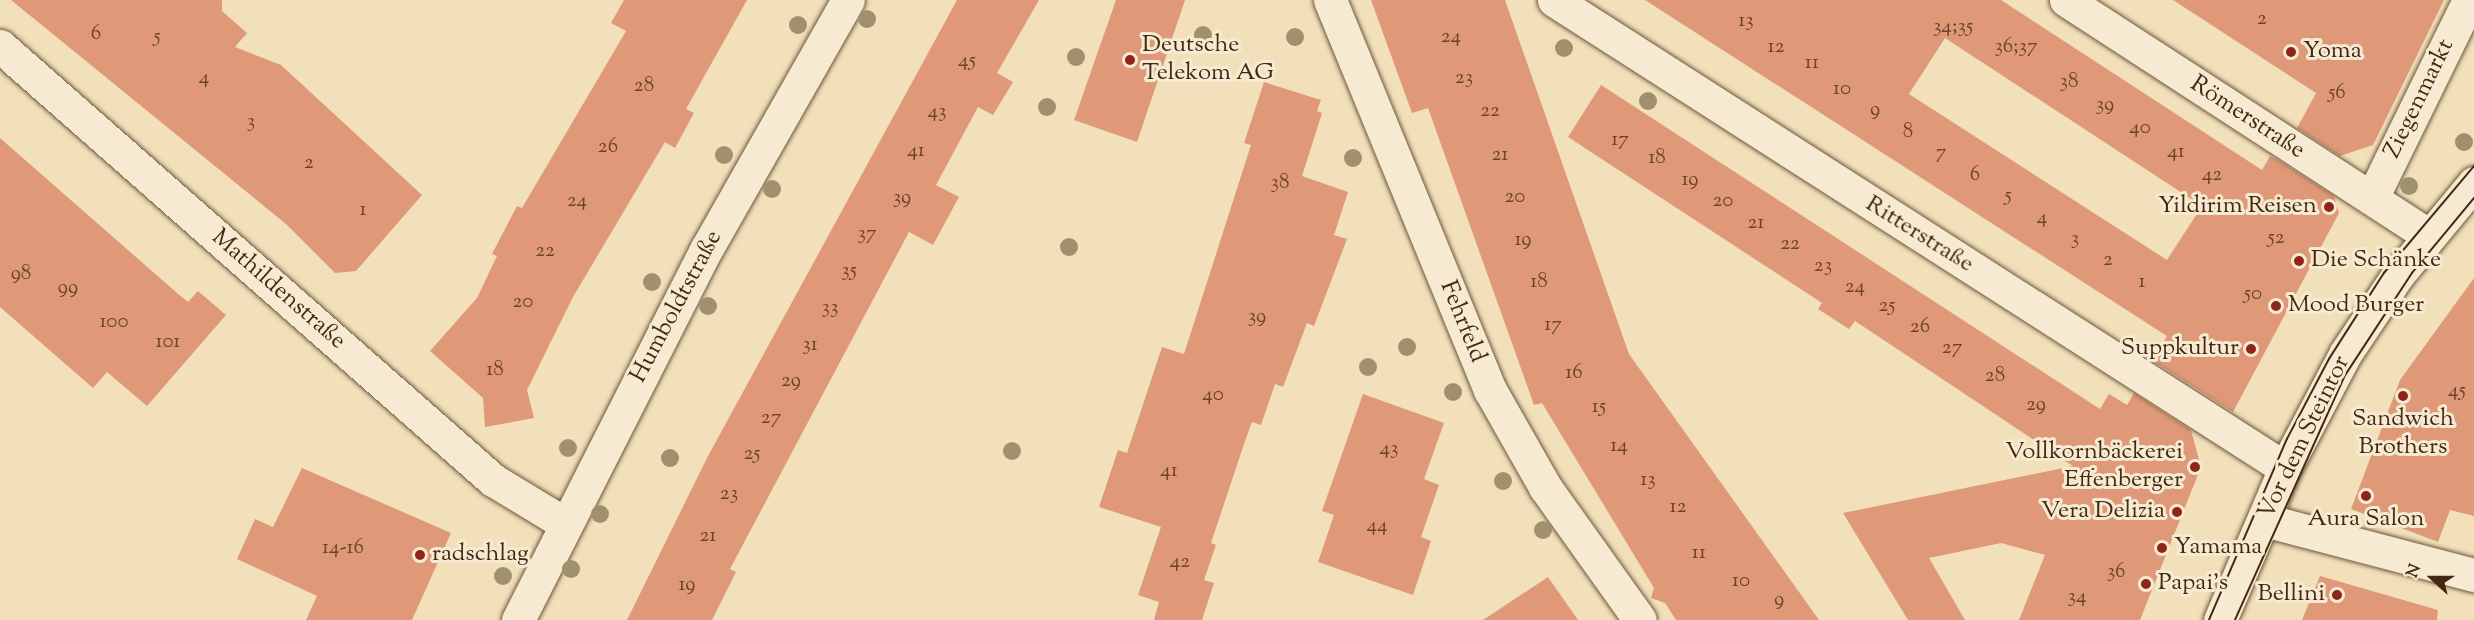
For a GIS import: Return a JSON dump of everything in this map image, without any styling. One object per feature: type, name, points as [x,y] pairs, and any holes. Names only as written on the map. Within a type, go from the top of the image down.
[{"type":"street","name":"Humboldtstraße","points":[[519,620],[564,523],[707,248],[848,0]]},
{"type":"street","name":"Fehrfeld","points":[[1330,0],[1490,390],[1545,487],[1640,620]]},
{"type":"street","name":"Römerstraße","points":[[2066,0],[2429,236]]},
{"type":"street","name":"Ziegenmarkt","points":[[2372,198],[2469,0]]},
{"type":"street","name":"Ritterstraße","points":[[1553,1],[2286,468]]},
{"type":"street","name":"Mathildenstraße","points":[[0,46],[493,480],[564,523]]},
{"type":"street","name":"Vor dem Steintor","points":[[2220,620],[2286,468],[2345,354],[2429,236],[2474,183]]},
{"type":"street","points":[[2264,520],[2474,575]]},
{"type":"building","points":[[11,0],[222,0],[222,11],[247,33],[235,47],[281,65],[422,195],[356,271],[335,273],[286,224]]},
{"type":"building","points":[[624,0],[747,0],[686,109],[694,113],[675,148],[665,142],[573,297],[527,390],[534,418],[485,427],[483,398],[430,351],[477,298],[497,256],[492,254],[517,206],[522,208],[626,31],[611,23]]},
{"type":"building","points":[[957,0],[1039,0],[997,73],[1013,82],[993,115],[978,107],[936,185],[959,197],[933,245],[909,232],[730,569],[736,572],[712,620],[627,620],[708,456]]},
{"type":"building","name":"Deutsche Telekom AG","points":[[1116,0],[1185,0],[1137,142],[1074,120]]},
{"type":"building","points":[[1371,0],[1505,0],[1629,354],[1819,620],[1676,620],[1665,603],[1651,598],[1654,588],[1542,403],[1534,405],[1428,108],[1412,113]]},
{"type":"building","points":[[1645,0],[2001,0],[2262,170],[2270,156],[2334,196],[2339,213],[2233,412],[2153,361],[2167,336]],"holes":[[[1945,38],[2202,206],[2167,260],[1909,94]]]},
{"type":"building","points":[[2173,0],[2444,0],[2373,145],[2340,156],[2297,128],[2316,93]]},
{"type":"building","points":[[1264,82],[1321,100],[1317,111],[1322,113],[1302,176],[1348,192],[1334,235],[1347,239],[1314,326],[1307,323],[1283,387],[1275,384],[1261,425],[1252,422],[1211,543],[1216,545],[1204,580],[1214,583],[1202,620],[1154,620],[1159,602],[1138,595],[1161,527],[1099,507],[1118,450],[1127,453],[1162,347],[1184,354],[1251,145],[1244,143]]},
{"type":"building","points":[[1601,85],[2100,409],[2109,394],[2127,405],[2134,393],[2191,430],[2201,467],[2140,620],[2019,620],[2045,555],[2001,543],[1929,558],[1965,620],[1908,620],[1843,513],[2073,466],[1855,321],[1849,329],[1818,309],[1822,303],[1568,137]]},
{"type":"building","points":[[0,138],[188,302],[198,291],[226,315],[147,406],[107,372],[93,388],[0,307]]},
{"type":"building","points":[[2474,278],[2474,516],[2450,510],[2438,542],[2351,509],[2400,380]]},
{"type":"building","points":[[1363,394],[1444,423],[1424,479],[1439,485],[1421,537],[1431,541],[1413,595],[1318,562],[1334,515],[1322,511]]},
{"type":"building","points":[[302,468],[451,533],[412,620],[306,620],[317,596],[237,559],[255,519],[273,527]]},
{"type":"building","points":[[2320,576],[2438,610],[2437,620],[2302,620]]},
{"type":"building","points":[[1548,577],[1578,620],[1483,620]]},
{"type":"tram line","points":[[2209,620],[2287,439],[2329,359],[2384,273],[2474,166]]},
{"type":"tram line","points":[[2235,620],[2344,377],[2412,273],[2474,198]]},
{"type":"place","name":"Yoma","points":[[2291,52]]},
{"type":"place","name":"Deutsche Telekom AG","points":[[1130,60]]},
{"type":"place","name":"Yildirim Reisen","points":[[2329,207]]},
{"type":"place","name":"Die Schänke","points":[[2299,261]]},
{"type":"place","name":"Mood Burger","points":[[2276,306]]},
{"type":"place","name":"Suppkultur","points":[[2251,349]]},
{"type":"place","name":"Sandwich Brothers","points":[[2403,396]]},
{"type":"place","name":"Vollkornbäckerei Effenberger","points":[[2195,467]]},
{"type":"place","name":"Aura Salon","points":[[2366,496]]},
{"type":"place","name":"Vera Delizia","points":[[2177,512]]},
{"type":"place","name":"Yamama","points":[[2162,548]]},
{"type":"place","name":"radschlag","points":[[420,555]]},
{"type":"place","name":"Papai's","points":[[2146,584]]},
{"type":"place","name":"Bellini","points":[[2337,595]]}]
